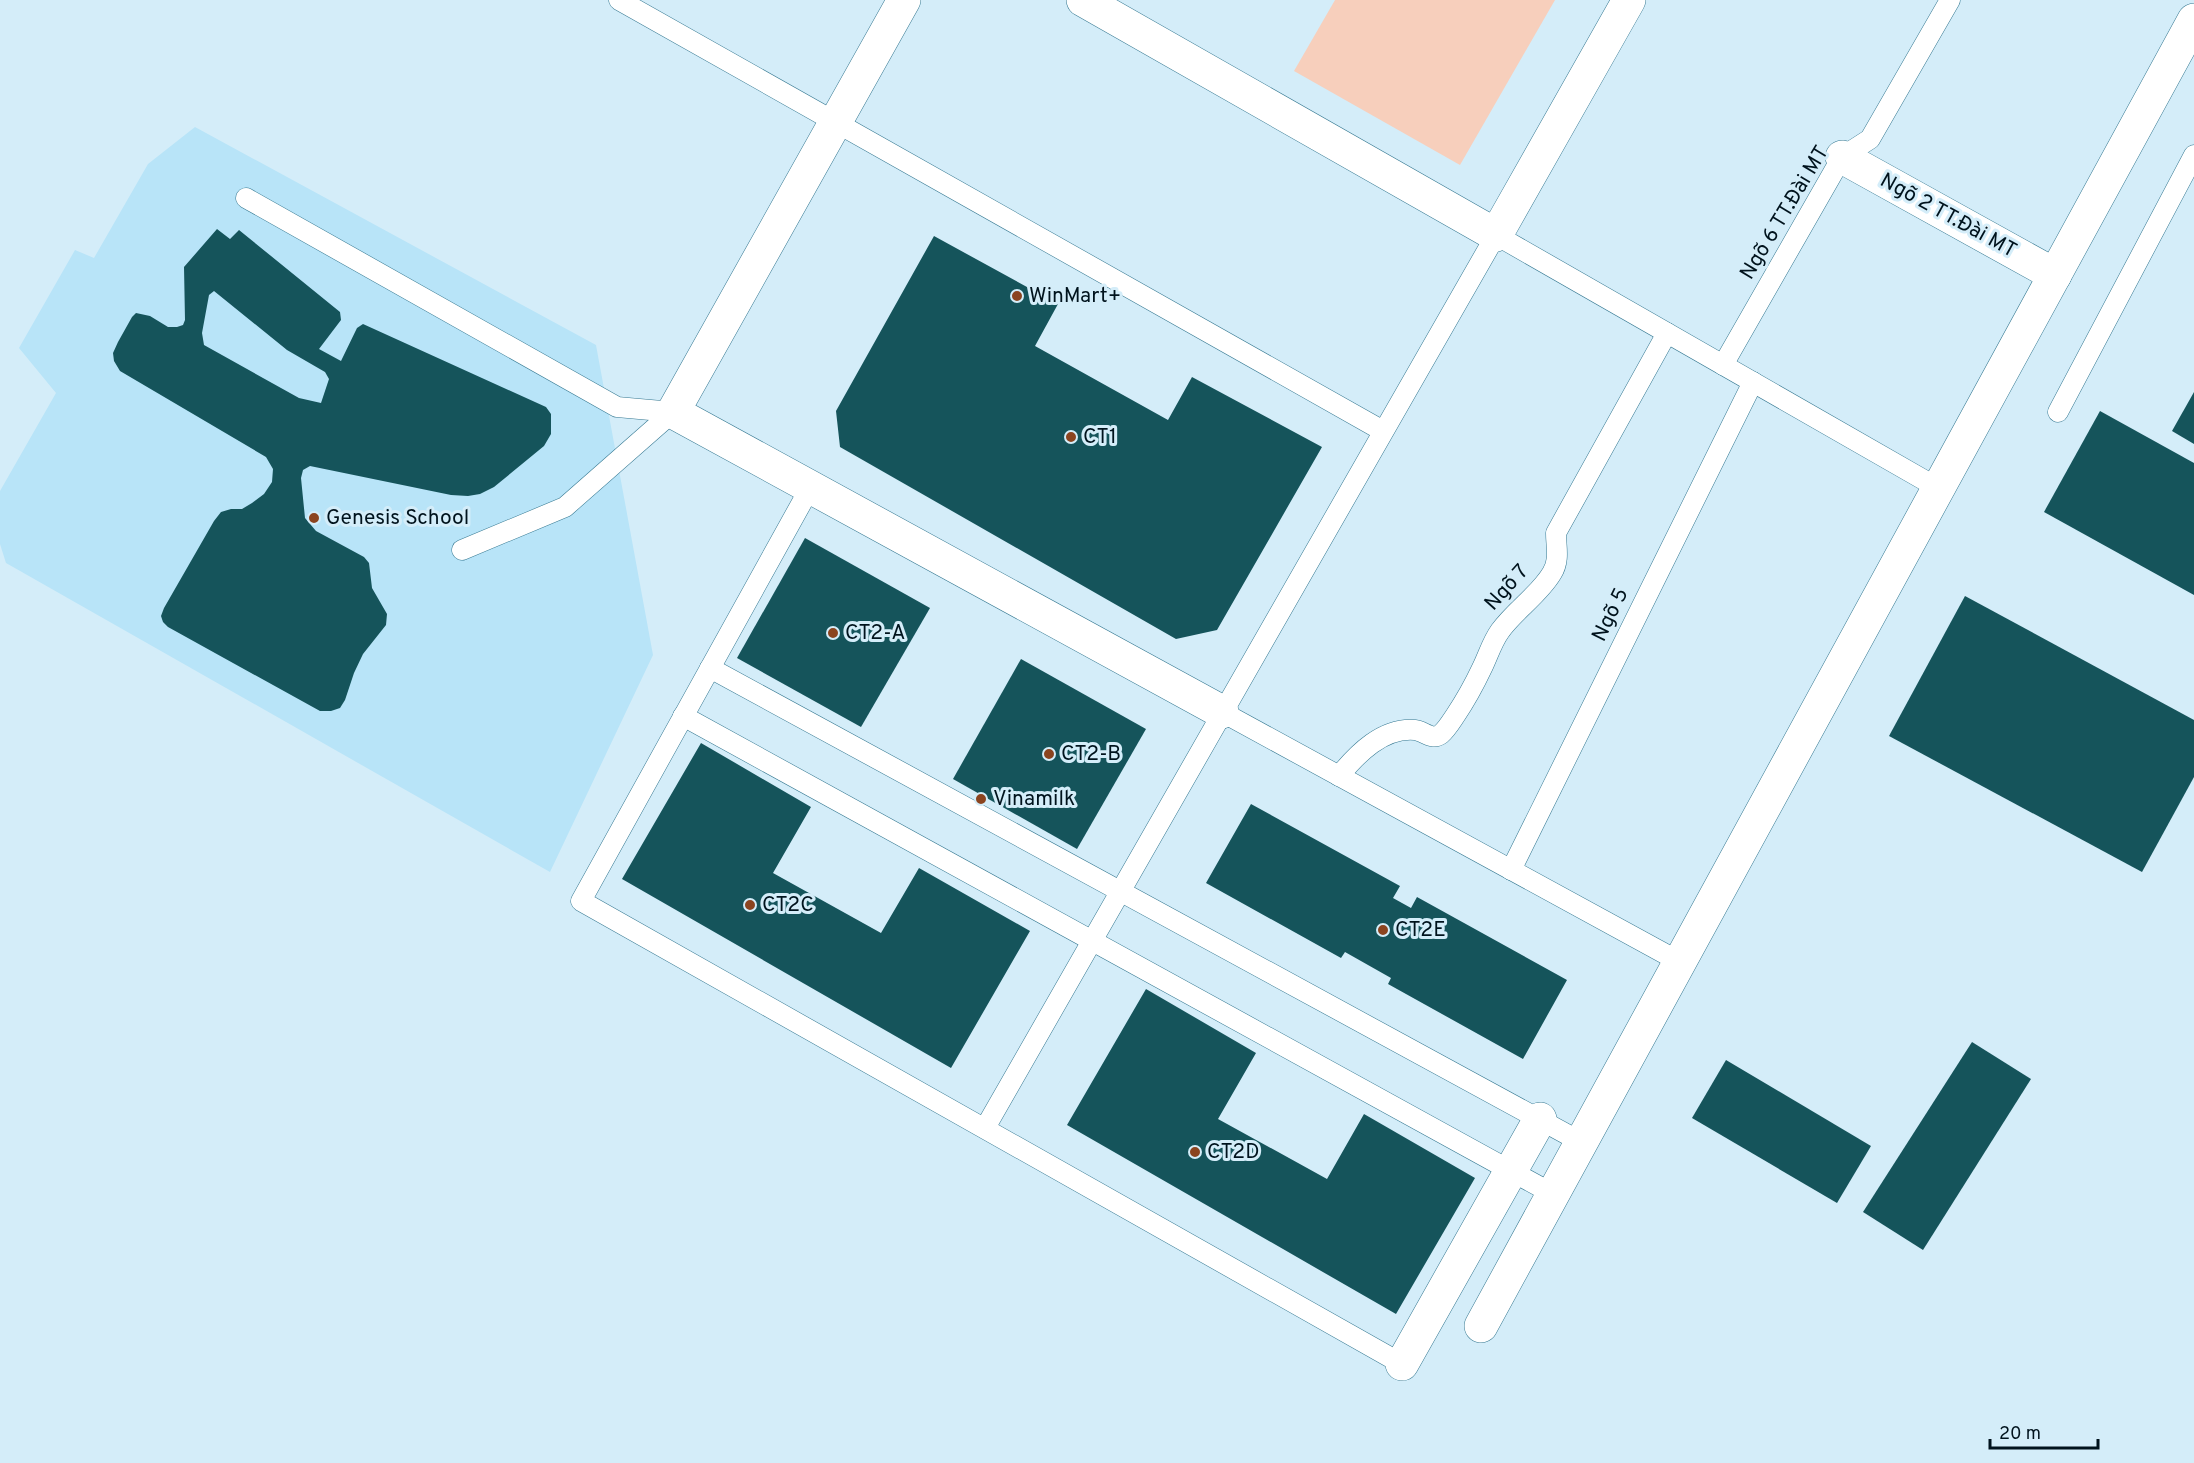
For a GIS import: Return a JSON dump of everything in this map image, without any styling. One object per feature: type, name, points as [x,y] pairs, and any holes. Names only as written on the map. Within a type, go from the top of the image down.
[{"type":"street","points":[[904,0],[673,412],[1222,712]]},
{"type":"street","points":[[1083,0],[1496,235],[1627,1]]},
{"type":"street","points":[[1481,1326],[2194,20]]},
{"type":"street","name":"Ngõ 2 TT.Đài MT","points":[[1842,157],[2055,275]]},
{"type":"street","points":[[1402,1364],[1540,1119]]},
{"type":"lane","points":[[619,0],[1383,430]]},
{"type":"lane","name":"Ngõ 6 TT.Đài MT","points":[[1723,365],[1842,157],[1870,139],[1950,0]]},
{"type":"lane","points":[[2058,412],[2194,155]]},
{"type":"lane","points":[[246,198],[617,407],[673,412]]},
{"type":"lane","points":[[985,1128],[1496,235],[1938,488]]},
{"type":"lane","name":"Ngõ 7","points":[[1339,776],[1356,755],[1382,737],[1416,730],[1431,737],[1437,736],[1442,734],[1451,722],[1470,693],[1499,633],[1552,573],[1558,555],[1556,533],[1667,333]]},
{"type":"lane","name":"Ngõ 5","points":[[1512,870],[1753,382]]},
{"type":"lane","points":[[462,550],[565,507],[673,412]]},
{"type":"lane","points":[[811,486],[581,901],[1402,1364]]},
{"type":"lane","points":[[710,668],[1581,1142]]},
{"type":"lane","points":[[1222,712],[1680,962]]},
{"type":"lane","points":[[683,716],[1553,1194]]},
{"type":"shaded area","points":[[1335,0],[1555,0],[1460,165],[1294,71]]},
{"type":"shaded area","name":"Genesis School","points":[[195,127],[596,345],[653,655],[550,872],[6,563],[0,544],[0,491],[56,393],[19,348],[75,250],[94,258],[148,164]]},
{"type":"building","points":[[217,229],[230,239],[239,230],[340,312],[341,320],[319,349],[341,361],[357,328],[363,324],[546,407],[551,414],[551,434],[544,446],[494,487],[480,494],[451,495],[310,466],[303,470],[301,478],[305,518],[316,531],[364,557],[369,563],[372,588],[387,614],[386,625],[363,654],[340,708],[320,711],[168,627],[163,622],[161,616],[164,608],[214,521],[221,512],[242,509],[264,494],[272,482],[273,469],[266,457],[120,371],[114,361],[113,353],[118,342],[136,313],[150,316],[168,327],[183,325],[185,320],[184,267]],"holes":[[[214,291],[287,350],[325,372],[329,379],[321,403],[299,398],[204,345],[202,333],[209,295]]]},
{"type":"building","name":"CT1","points":[[934,236],[1058,304],[1035,346],[1168,420],[1192,377],[1322,447],[1217,630],[1176,639],[840,447],[836,411]]},
{"type":"building","points":[[2194,392],[2194,444],[2172,431]]},
{"type":"building","points":[[2100,411],[2194,463],[2194,595],[2044,512]]},
{"type":"building","name":"CT2-A","points":[[805,538],[930,608],[861,727],[737,658]]},
{"type":"building","points":[[1965,596],[2194,720],[2194,777],[2142,872],[1889,736]]},
{"type":"building","name":"CT2-B","points":[[1021,659],[1146,729],[1077,849],[953,779]]},
{"type":"building","name":"CT2C","points":[[701,743],[811,807],[773,873],[881,933],[919,868],[1030,931],[951,1068],[622,879]]},
{"type":"building","name":"CT2E","points":[[1251,804],[1400,886],[1393,898],[1411,908],[1417,897],[1567,980],[1523,1059],[1388,984],[1391,978],[1345,952],[1341,958],[1206,883]]},
{"type":"building","name":"CT2D","points":[[1146,989],[1256,1053],[1218,1119],[1327,1179],[1364,1114],[1475,1178],[1396,1314],[1067,1125]]},
{"type":"building","points":[[1972,1042],[2031,1079],[1923,1250],[1863,1212]]},
{"type":"building","points":[[1726,1060],[1871,1146],[1837,1203],[1692,1118]]},
{"type":"place","name":"WinMart+","points":[[1017,296]]},
{"type":"place","name":"CT1","points":[[1071,437]]},
{"type":"place","name":"Genesis School","points":[[314,518]]},
{"type":"place","name":"CT2-A","points":[[833,633]]},
{"type":"place","name":"CT2-B","points":[[1049,754]]},
{"type":"place","name":"Vinamilk","points":[[981,799]]},
{"type":"place","name":"CT2C","points":[[750,905]]},
{"type":"place","name":"CT2E","points":[[1383,930]]},
{"type":"place","name":"CT2D","points":[[1195,1152]]}]
